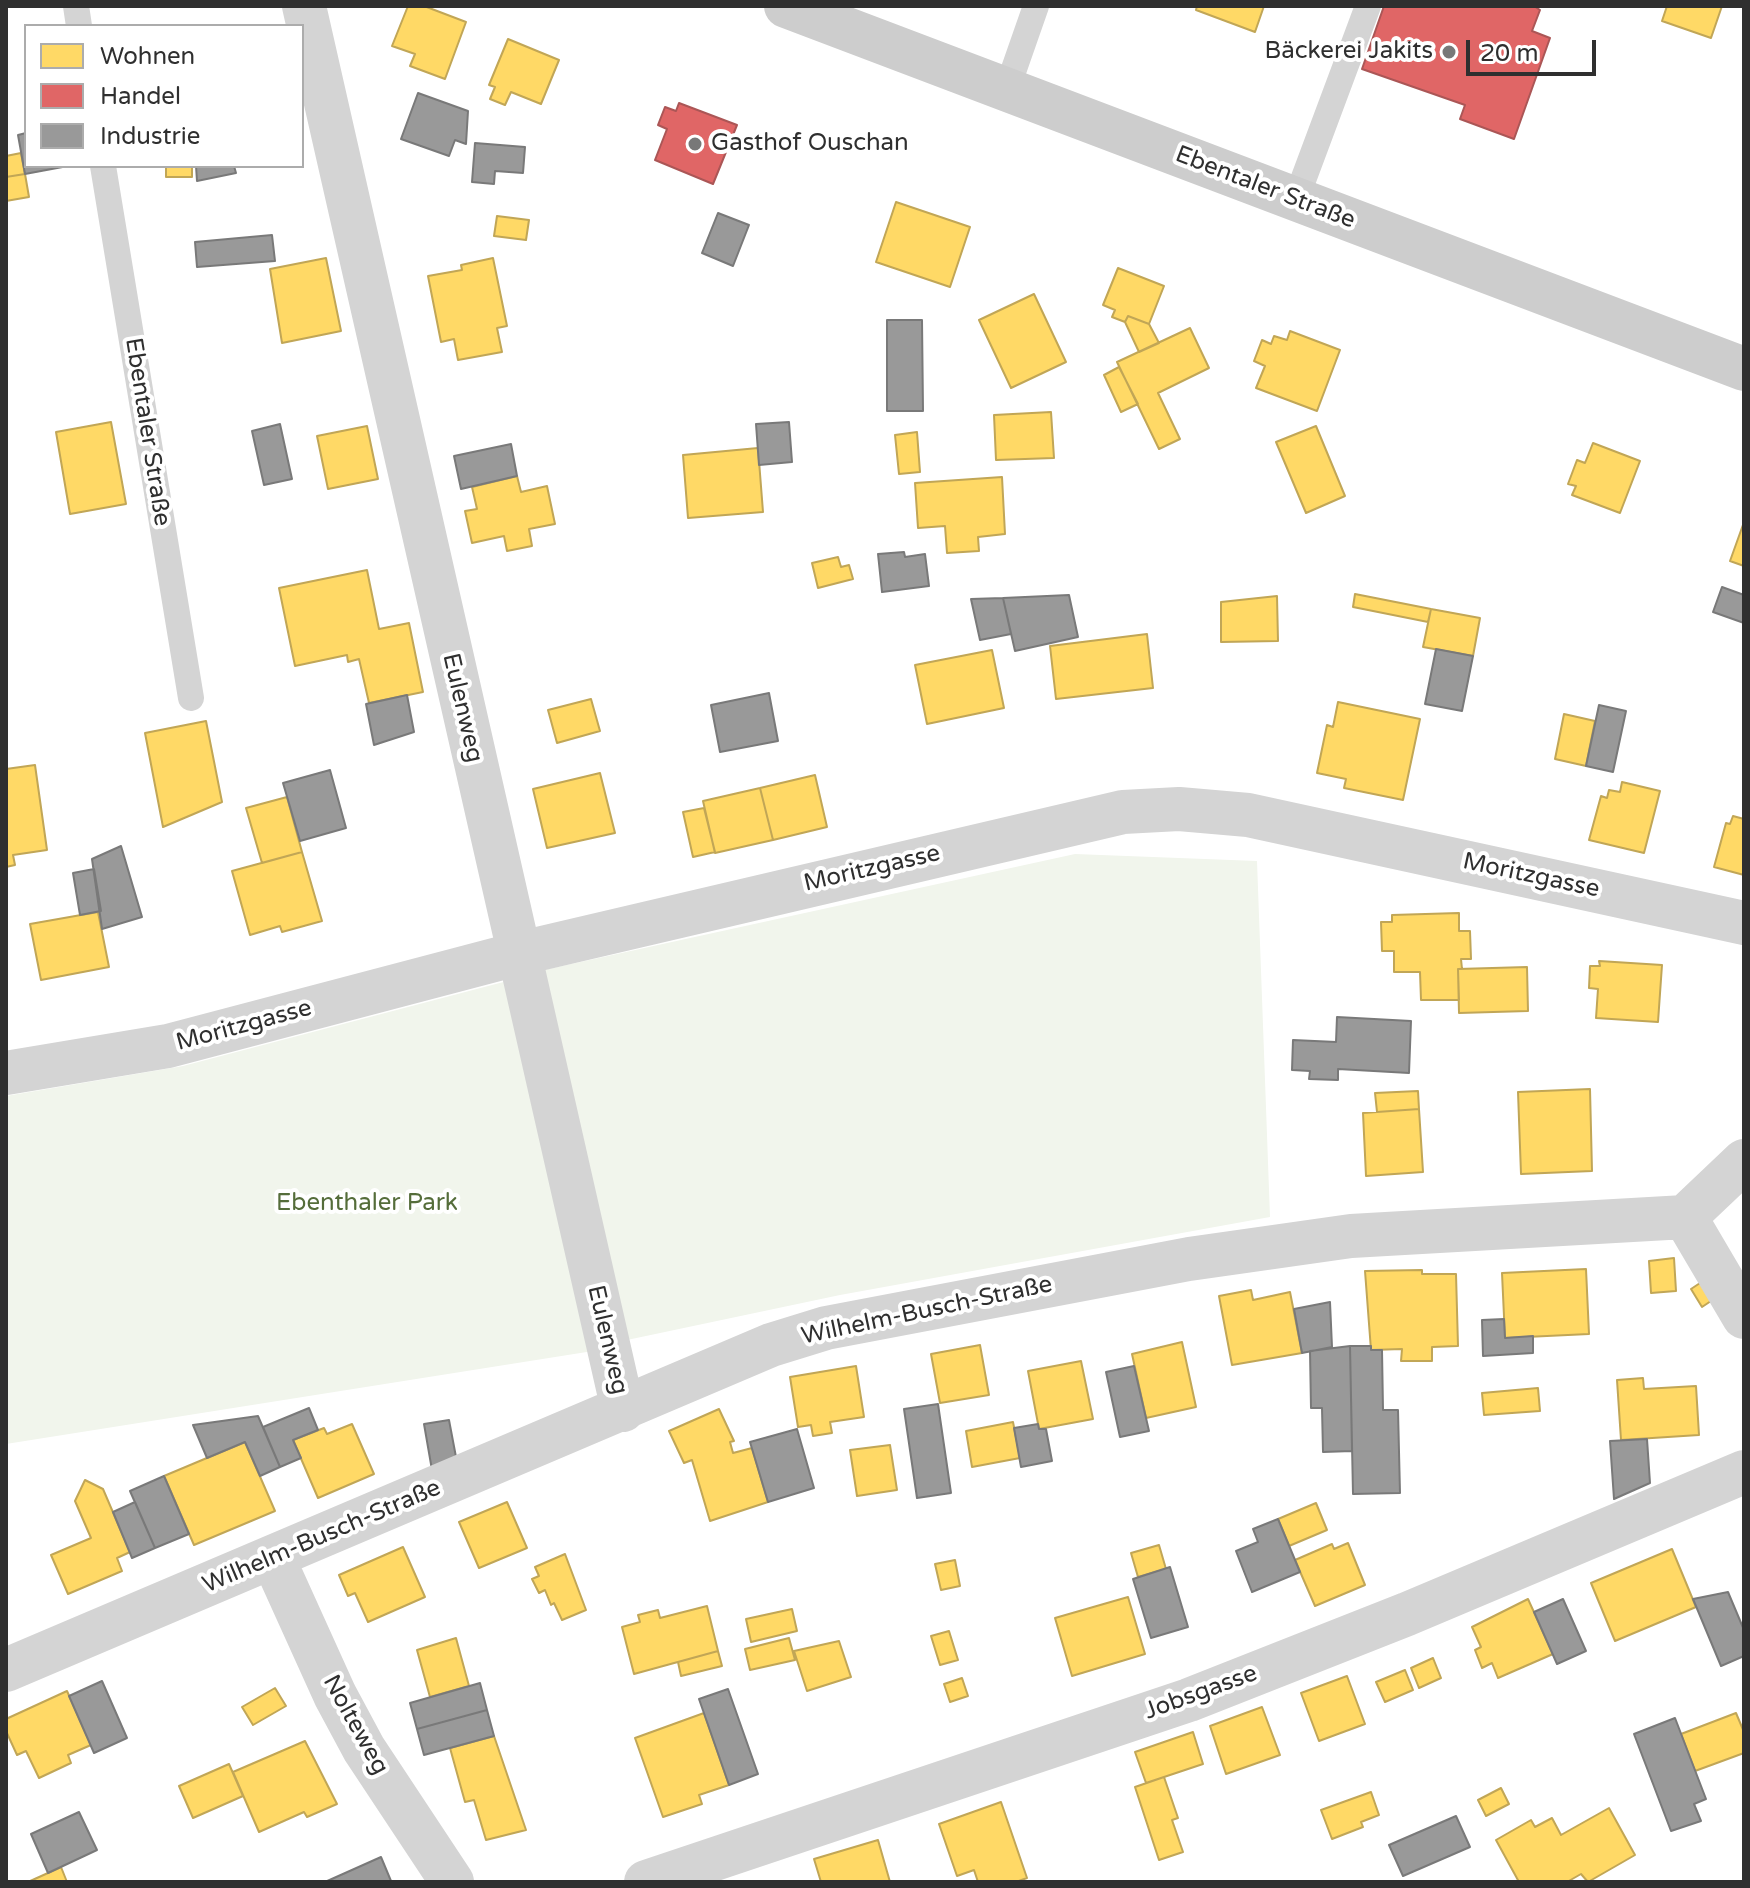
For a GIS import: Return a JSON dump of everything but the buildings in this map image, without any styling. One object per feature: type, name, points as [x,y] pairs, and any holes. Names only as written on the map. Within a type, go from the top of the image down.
[{"type":"main road","name":"Ebentaler Straße","points":[[786,6],[1744,369]]},
{"type":"street","name":"Eulenweg","points":[[304,6],[623,1410]]},
{"type":"street","name":"Moritzgasse","points":[[6,1073],[168,1046],[517,954],[1123,812],[1179,809],[1248,815],[1744,923]]},
{"type":"street","points":[[1744,1161],[1685,1217],[1744,1317]]},
{"type":"street","name":"Wilhelm-Busch-Straße","points":[[6,1670],[771,1345],[826,1328],[1189,1259],[1351,1236],[1685,1217]]},
{"type":"street","name":"Jobsgasse","points":[[646,1882],[1189,1700],[1407,1614],[1744,1472]]},
{"type":"street","name":"Nolteweg","points":[[273,1558],[357,1735],[452,1882]]},
{"type":"lane","points":[[1007,89],[1036,6]]},
{"type":"lane","points":[[1296,199],[1368,6]]},
{"type":"lane","name":"Ebentaler Straße","points":[[103,168],[191,698]]},
{"type":"green space","points":[[1075,854],[1257,861],[1270,1217],[840,1295],[627,1340],[539,971]]},
{"type":"green space","name":"Ebenthaler Park","points":[[511,980],[593,1351],[6,1444],[6,1096],[183,1066]]},
{"type":"place","name":"Bäckerei Jakits","points":[[1449,52]]},
{"type":"place","name":"Gasthof Ouschan","points":[[695,144]]}]
